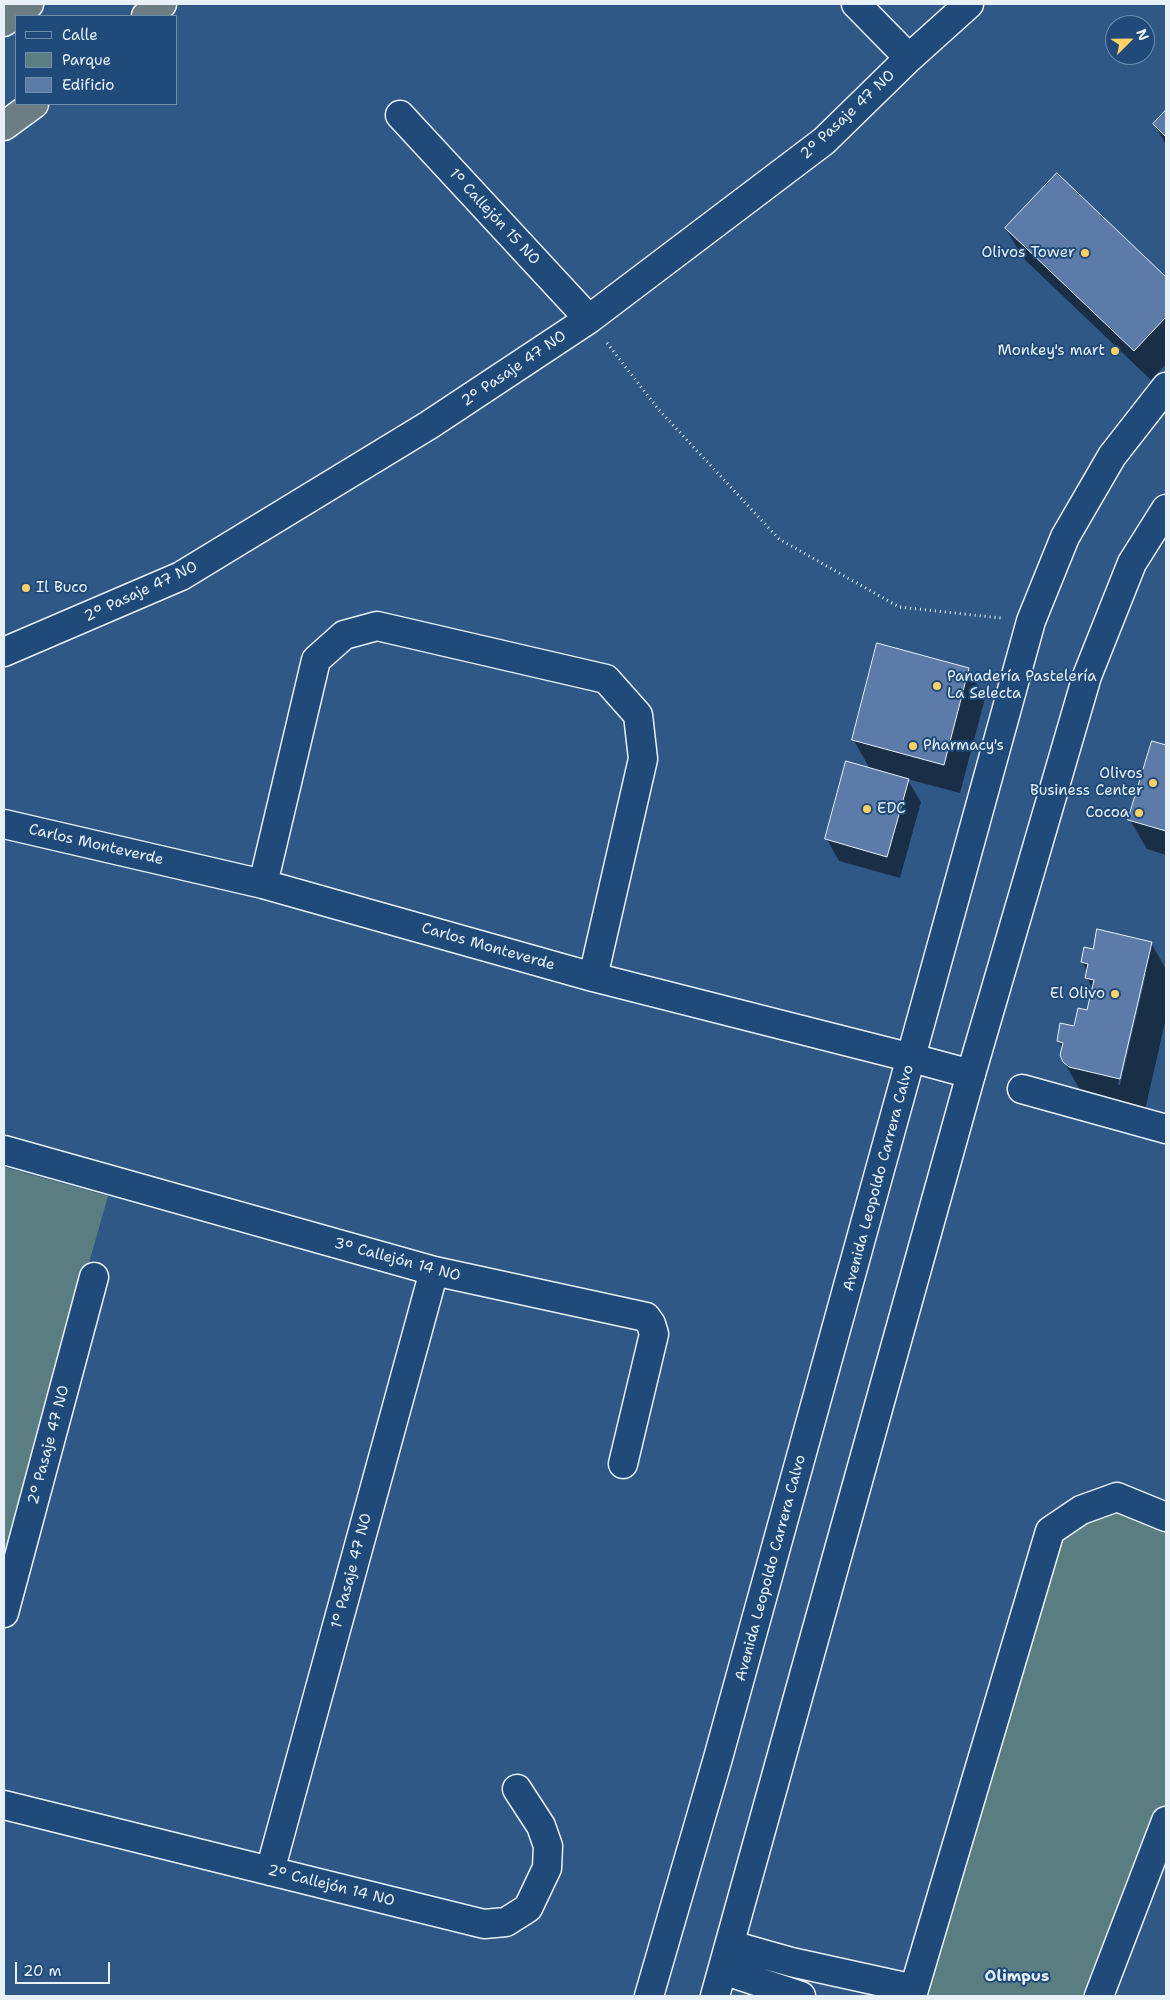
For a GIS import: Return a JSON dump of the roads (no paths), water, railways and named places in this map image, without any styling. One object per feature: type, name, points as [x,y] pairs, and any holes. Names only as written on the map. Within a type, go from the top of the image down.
[{"type":"highway","points":[[4,22],[29,4]]},
{"type":"highway","points":[[147,15],[162,4]]},
{"type":"highway","points":[[4,126],[33,105]]},
{"type":"street","points":[[856,4],[909,58]]},
{"type":"street","name":"2° Pasaje 47 NO","points":[[4,652],[182,576],[429,425],[589,319],[824,141],[909,58],[969,4]]},
{"type":"street","name":"1° Callejón 15 NO","points":[[400,115],[589,319]]},
{"type":"street","name":"Avenida Leopoldo Carrera Calvo","points":[[649,1996],[718,1758],[1031,621],[1069,529],[1112,456],[1166,387]]},
{"type":"street","points":[[715,1996],[971,1074],[1087,676],[1132,562],[1166,508]]},
{"type":"street","points":[[263,884],[316,660],[344,635],[377,626],[606,679],[638,715],[643,759],[593,977]]},
{"type":"street","name":"Carlos Monteverde","points":[[4,824],[263,884],[593,977],[971,1074]]},
{"type":"street","points":[[1022,1089],[1166,1129]]},
{"type":"street","name":"3° Callejón 14 NO","points":[[4,1150],[434,1271],[646,1317],[652,1324],[654,1334],[623,1464]]},
{"type":"street","name":"1° Pasaje 47 NO","points":[[270,1871],[434,1271]]},
{"type":"street","name":"2° Pasaje 47 NO","points":[[4,1613],[94,1277]]},
{"type":"street","points":[[727,1958],[791,1962],[913,1993],[1050,1531],[1080,1510],[1117,1497],[1166,1517]]},
{"type":"street","name":"2° Callejón 14 NO","points":[[4,1805],[484,1924],[506,1922],[528,1908],[547,1868],[548,1846],[541,1826],[517,1789]]},
{"type":"street","points":[[1099,1996],[1166,1821]]},
{"type":"street","points":[[727,1958],[801,1996]]},
{"type":"place","name":"Olivos Tower","points":[[1085,253]]},
{"type":"place","name":"Monkey's mart","points":[[1115,351]]},
{"type":"place","name":"Il Buco","points":[[26,588]]},
{"type":"place","name":"Panadería Pastelería La Selecta","points":[[937,686]]},
{"type":"place","name":"Pharmacy's","points":[[913,746]]},
{"type":"place","name":"Olivos Business Center","points":[[1153,783]]},
{"type":"place","name":"EDC","points":[[867,809]]},
{"type":"place","name":"Cocoa","points":[[1139,813]]},
{"type":"place","name":"El Olivo","points":[[1115,994]]},
{"type":"district","name":"Olimpus","points":[[1017,1977]]}]
